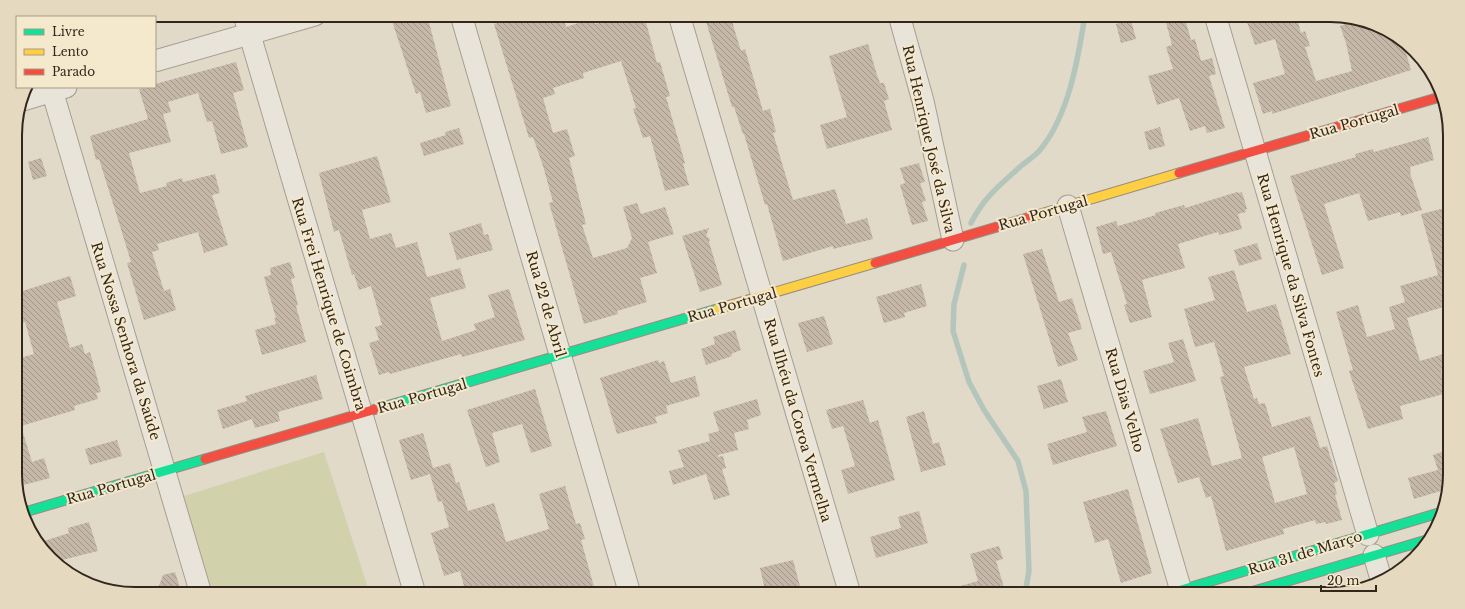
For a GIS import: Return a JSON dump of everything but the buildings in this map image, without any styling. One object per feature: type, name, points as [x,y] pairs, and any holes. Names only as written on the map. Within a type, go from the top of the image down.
[{"type":"street","points":[[156,61],[246,25],[267,22]]},
{"type":"street","name":"Rua 22 de Abril","points":[[463,22],[628,587]]},
{"type":"street","name":"Rua Ilhéu da Coroa Vermelha","points":[[681,22],[848,587]]},
{"type":"street","name":"Rua Henrique José da Silva","points":[[901,22],[923,101],[953,240]]},
{"type":"street","name":"Rua Henrique da Silva Fontes","points":[[1217,22],[1368,534]]},
{"type":"street","name":"Rua Frei Henrique de Coimbra","points":[[246,25],[413,587]]},
{"type":"street","points":[[29,98],[56,88]]},
{"type":"street","name":"Rua Nossa Senhora da Saúde","points":[[56,88],[199,587]]},
{"type":"street","name":"Rua Portugal","points":[[29,511],[1436,98]]},
{"type":"street","name":"Rua Dias Velho","points":[[1068,206],[1175,587]]},
{"type":"street","name":"Rua 31 de Março","points":[[1196,587],[1435,514]]},
{"type":"street","name":"Rua 31 de Março","points":[[1267,587],[1421,542]]},
{"type":"street","points":[[1374,555],[1380,575]]},
{"type":"green space","points":[[324,452],[368,587],[211,587],[181,497]]},
{"type":"waterway","points":[[971,223],[981,206],[993,192],[1038,152],[1050,136],[1065,104],[1071,86],[1084,22]]},
{"type":"waterway","points":[[964,265],[954,304],[953,331],[969,382],[984,410],[1018,461],[1026,491],[1029,571],[1026,587]]},
{"type":"traffic: fast","points":[[383,407],[717,309]]},
{"type":"traffic: fast","points":[[29,511],[205,459]]},
{"type":"traffic: fast","points":[[1191,587],[1435,514]]},
{"type":"traffic: fast","points":[[1268,587],[1421,542]]},
{"type":"traffic: slow","points":[[1027,218],[1179,173]]},
{"type":"traffic: slow","points":[[717,309],[875,263]]},
{"type":"traffic: jam","points":[[1179,173],[1436,98]]},
{"type":"traffic: jam","points":[[875,263],[1027,218]]},
{"type":"traffic: jam","points":[[205,459],[383,407]]}]
